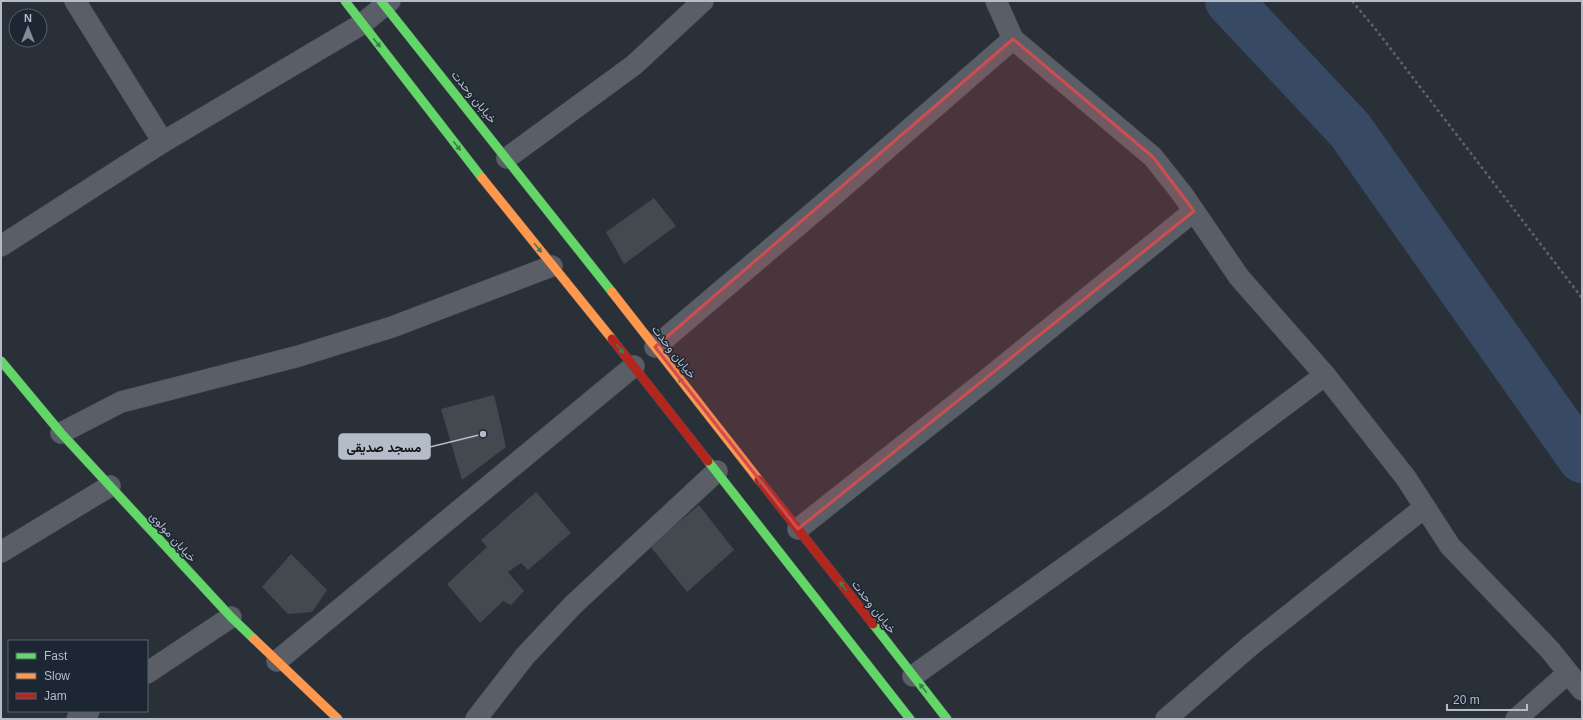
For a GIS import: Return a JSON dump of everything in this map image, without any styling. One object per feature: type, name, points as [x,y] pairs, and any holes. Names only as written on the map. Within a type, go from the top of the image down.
[{"type":"street","points":[[75,1],[163,142]]},
{"type":"street","points":[[345,1],[509,213],[552,266],[636,364],[717,471],[910,719]]},
{"type":"street","points":[[507,158],[634,65],[703,1]]},
{"type":"street","points":[[996,1],[1013,39],[1154,157],[1194,211],[1238,277],[1325,375],[1406,478],[1450,546],[1550,650],[1582,690]]},
{"type":"street","points":[[1,246],[163,142],[362,24],[385,2]]},
{"type":"street","name":"خیابان وحدت","points":[[385,2],[507,158],[652,350],[798,529],[947,719]]},
{"type":"street","points":[[652,350],[835,194],[1013,39]]},
{"type":"street","points":[[798,529],[985,381],[1194,211]]},
{"type":"street","points":[[61,433],[121,402],[299,356],[392,327],[552,266]]},
{"type":"street","name":"خیابان مولوی","points":[[1,361],[61,433],[231,617],[338,719]]},
{"type":"street","points":[[276,661],[636,364]]},
{"type":"street","points":[[913,676],[1160,499],[1325,375]]},
{"type":"street","points":[[476,719],[525,656],[573,605],[717,471]]},
{"type":"street","points":[[1,552],[110,486]]},
{"type":"street","points":[[1166,719],[1250,646],[1425,507]]},
{"type":"street","points":[[148,672],[231,617]]},
{"type":"street","points":[[1516,719],[1568,673]]},
{"type":"street","points":[[77,719],[88,712]]},
{"type":"path","points":[[1352,1],[1378,31],[1582,298]]},
{"type":"highlighted area","points":[[1013,39],[1153,157],[1194,211],[798,529],[655,347]]},
{"type":"building","points":[[654,198],[676,226],[624,264],[606,232]]},
{"type":"building","points":[[494,395],[506,447],[462,480],[441,409]]},
{"type":"building","points":[[536,492],[571,533],[528,570],[521,563],[508,572],[524,591],[511,605],[503,601],[480,623],[447,584],[487,547],[481,540]]},
{"type":"building","points":[[699,505],[734,550],[687,592],[650,546]]},
{"type":"building","points":[[291,554],[327,590],[312,612],[288,614],[262,587]]},
{"type":"waterway","points":[[1229,1],[1350,130],[1582,459]]},
{"type":"traffic: fast","points":[[345,1],[482,178]]},
{"type":"traffic: fast","points":[[381,1],[612,292]]},
{"type":"traffic: fast","points":[[1,361],[61,433],[231,617],[254,639]]},
{"type":"traffic: fast","points":[[708,461],[910,719]]},
{"type":"traffic: fast","points":[[873,624],[947,719]]},
{"type":"traffic: slow","points":[[482,178],[612,339]]},
{"type":"traffic: slow","points":[[612,292],[759,480]]},
{"type":"traffic: slow","points":[[254,639],[338,719]]},
{"type":"traffic: jam","points":[[612,339],[708,461]]},
{"type":"traffic: jam","points":[[759,480],[873,624]]},
{"type":"place","name":"مسجد صدیقی","points":[[483,434]]}]
